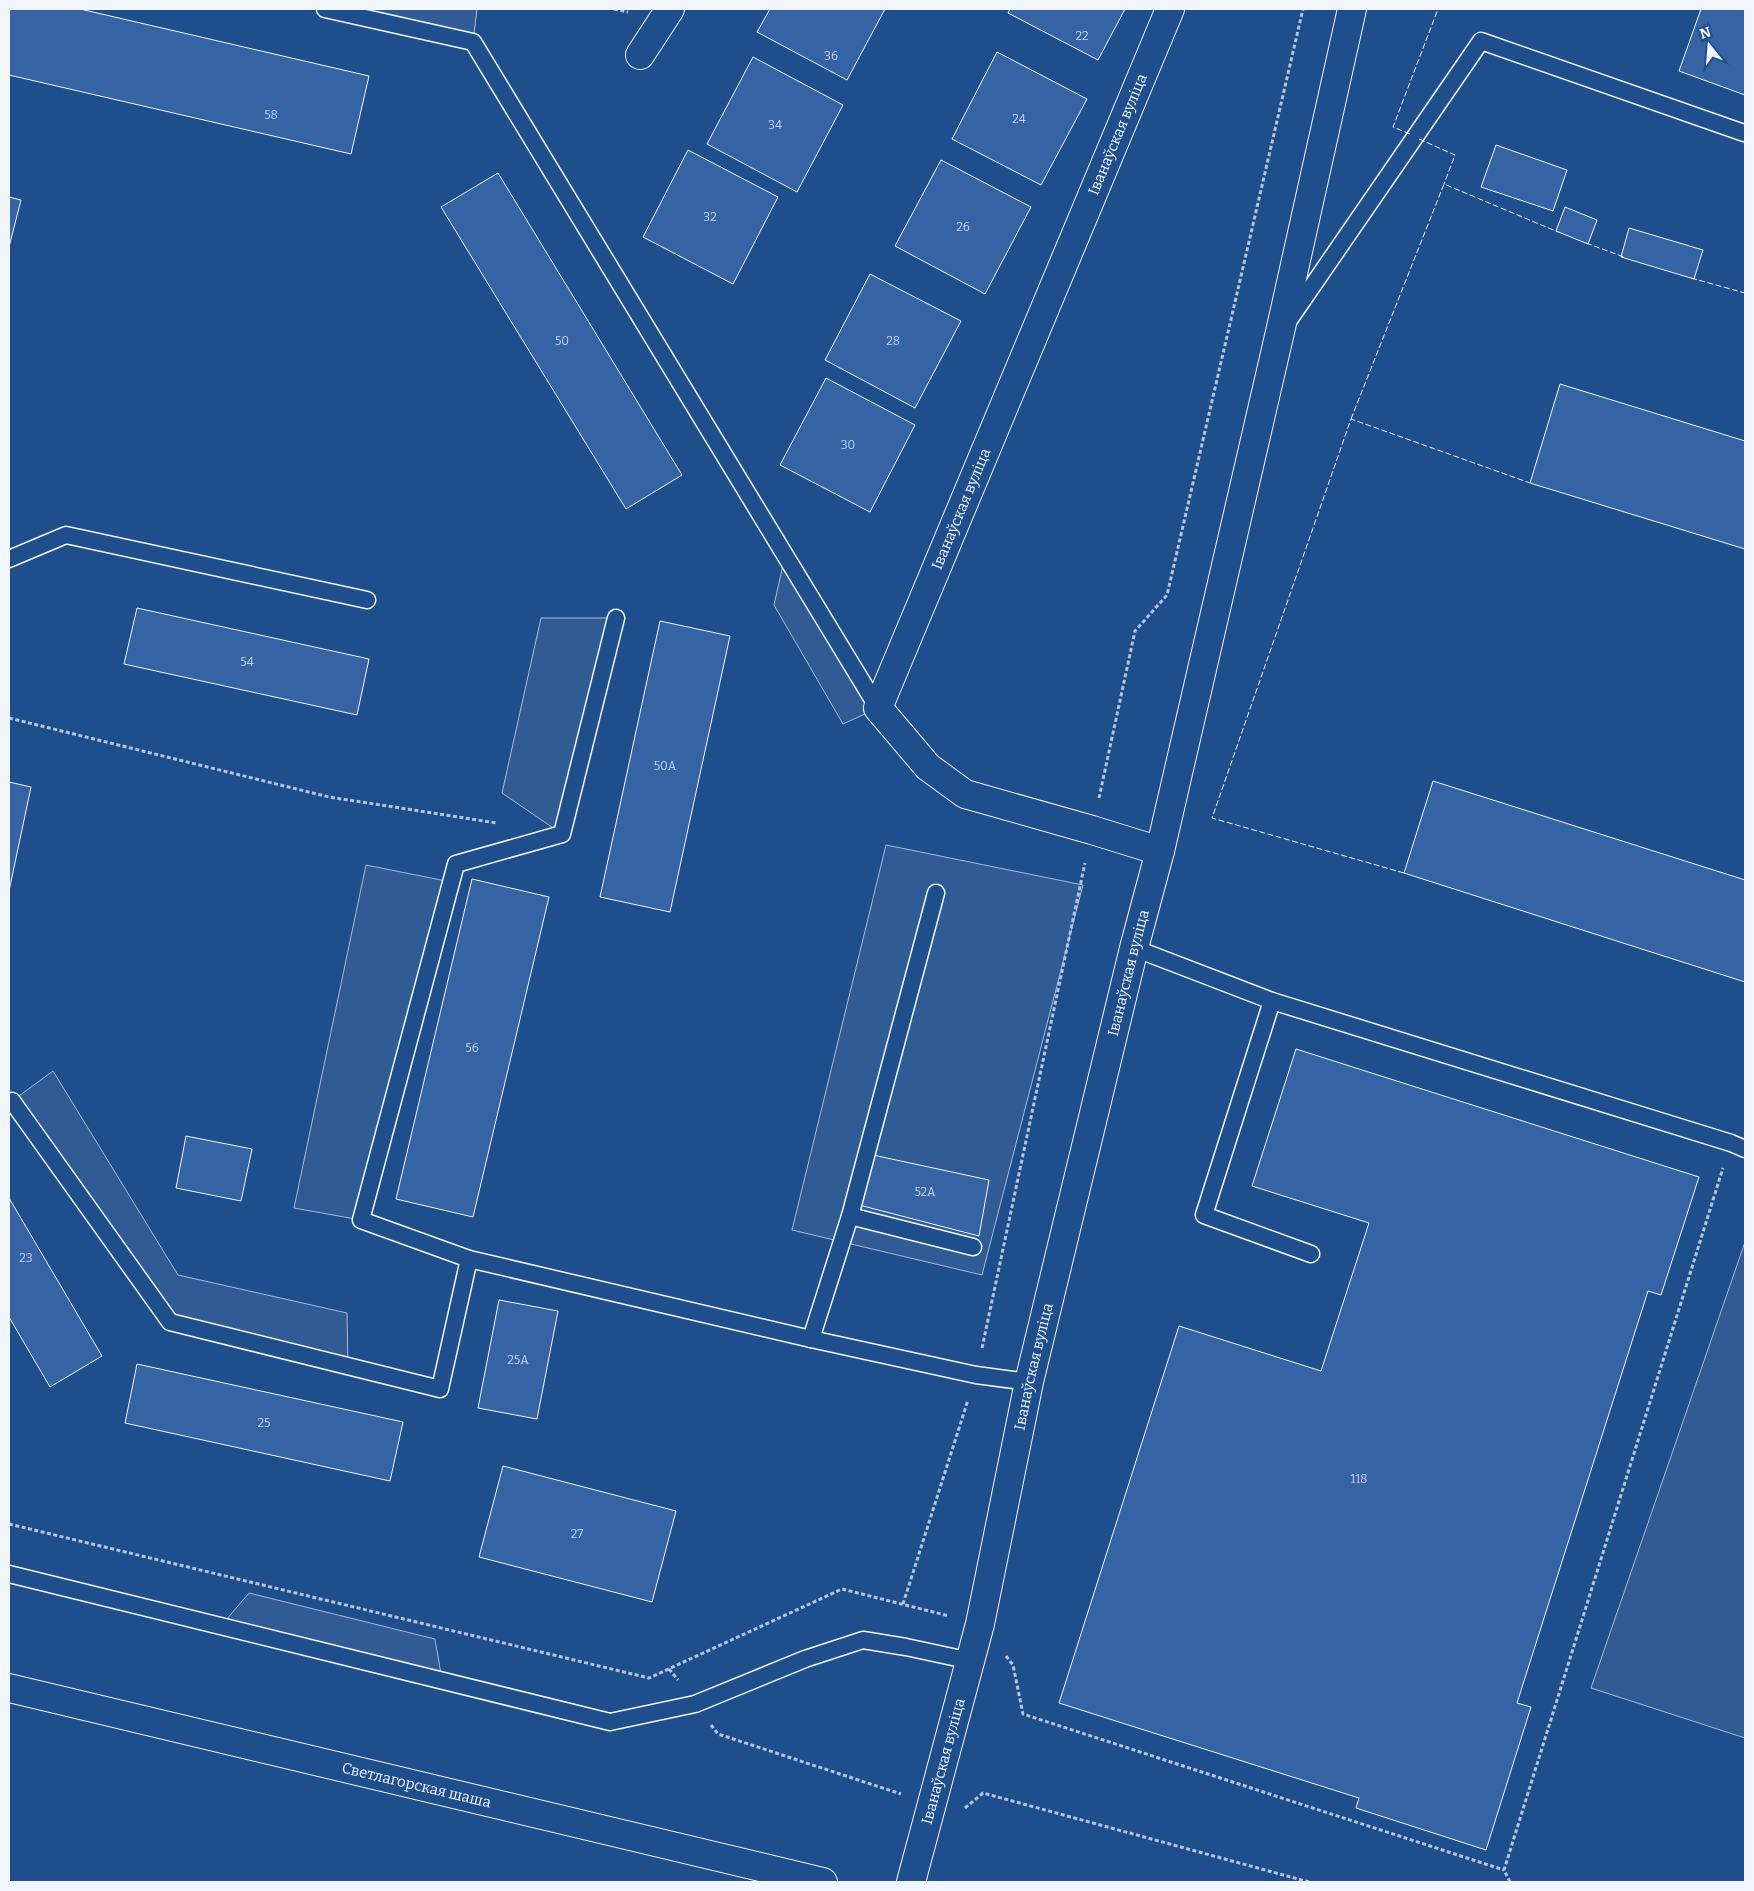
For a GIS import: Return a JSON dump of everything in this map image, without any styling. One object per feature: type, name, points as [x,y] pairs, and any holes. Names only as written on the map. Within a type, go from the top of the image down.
[{"type":"street","points":[[640,55],[670,9]]},
{"type":"street","name":"Іванаўская вуліца","points":[[878,708],[1170,9]]},
{"type":"street","name":"Іванаўская вуліца","points":[[911,1882],[980,1624],[1029,1382],[1134,948],[1160,851],[1280,332],[1352,9]]},
{"type":"street","points":[[878,708],[928,767],[966,794],[1160,851]]},
{"type":"street","name":"Светлагорская шаша","points":[[9,1688],[823,1882]]},
{"type":"lane","points":[[325,9],[473,42],[878,708]]},
{"type":"lane","points":[[1280,332],[1481,41],[1744,133]]},
{"type":"lane","points":[[9,559],[66,535],[367,600]]},
{"type":"lane","points":[[616,618],[562,834],[456,864],[361,1220],[469,1259],[811,1340],[976,1375],[1029,1382]]},
{"type":"lane","points":[[811,1340],[850,1216],[936,893]]},
{"type":"lane","points":[[1134,948],[1272,1001],[1738,1146]]},
{"type":"lane","points":[[1272,1001],[1204,1216],[1311,1254]]},
{"type":"lane","points":[[12,1101],[170,1322],[440,1389],[469,1259]]},
{"type":"lane","points":[[850,1216],[973,1247]]},
{"type":"lane","points":[[9,1574],[610,1722],[695,1704],[805,1659],[863,1640],[971,1661]]},
{"type":"path","points":[[9,718],[329,797],[504,824]]},
{"type":"path","points":[[1510,1882],[1504,1870],[1738,1146]]},
{"type":"path","points":[[9,1524],[649,1678],[842,1589],[980,1624],[1013,1665],[1023,1714],[1504,1870]]},
{"type":"path","points":[[669,1669],[718,1734],[958,1813],[983,1793],[1309,1882]]},
{"type":"shaded area","points":[[325,9],[477,9],[473,42]]},
{"type":"shaded area","points":[[785,556],[878,708],[843,724],[774,605]]},
{"type":"shaded area","points":[[541,618],[616,618],[562,834],[502,793]]},
{"type":"shaded area","points":[[886,845],[1083,885],[982,1275],[792,1230]]},
{"type":"shaded area","points":[[366,865],[451,882],[361,1220],[294,1208]]},
{"type":"shaded area","points":[[53,1071],[178,1275],[347,1313],[348,1367],[170,1322],[12,1101]]},
{"type":"shaded area","points":[[1745,1242],[1745,1738],[1591,1688]]},
{"type":"shaded area","points":[[249,1593],[435,1639],[442,1680],[220,1627]]},
{"type":"building","points":[[9,9],[80,9],[369,76],[351,154],[9,75]]},
{"type":"building","points":[[770,9],[885,9],[847,80],[757,32]]},
{"type":"building","points":[[1010,9],[1125,9],[1098,60],[1008,13]]},
{"type":"building","points":[[1701,9],[1745,9],[1745,95],[1679,71]]},
{"type":"building","points":[[997,52],[1087,99],[1041,185],[952,139]]},
{"type":"building","points":[[753,57],[843,105],[797,192],[707,144]]},
{"type":"building","points":[[1496,145],[1567,170],[1553,211],[1481,187]]},
{"type":"building","points":[[688,150],[778,197],[733,284],[643,237]]},
{"type":"building","points":[[941,160],[1031,207],[985,294],[895,246]]},
{"type":"building","points":[[498,173],[682,475],[626,509],[441,207]]},
{"type":"building","points":[[9,197],[21,200],[9,247]]},
{"type":"building","points":[[1565,207],[1597,220],[1588,244],[1556,231]]},
{"type":"building","points":[[1629,228],[1703,250],[1694,279],[1621,257]]},
{"type":"building","points":[[870,274],[961,321],[915,408],[825,360]]},
{"type":"building","points":[[826,378],[915,425],[870,512],[780,465]]},
{"type":"building","points":[[1560,384],[1745,441],[1745,549],[1530,483]]},
{"type":"building","points":[[137,608],[369,659],[357,715],[124,664]]},
{"type":"building","points":[[660,621],[730,636],[670,912],[600,897]]},
{"type":"building","points":[[1433,781],[1745,880],[1745,982],[1404,873]]},
{"type":"building","points":[[9,782],[31,787],[9,891]]},
{"type":"building","points":[[472,879],[549,897],[473,1217],[396,1199]]},
{"type":"building","points":[[1296,1049],[1699,1177],[1661,1295],[1648,1291],[1517,1703],[1531,1707],[1486,1850],[1356,1808],[1359,1798],[1059,1703],[1179,1326],[1321,1371],[1369,1223],[1252,1186]]},
{"type":"building","points":[[186,1136],[252,1149],[241,1201],[176,1188]]},
{"type":"building","points":[[873,1155],[989,1180],[979,1236],[859,1205]]},
{"type":"building","points":[[9,1198],[102,1356],[50,1387],[9,1317]]},
{"type":"building","points":[[499,1300],[558,1311],[537,1419],[478,1408]]},
{"type":"building","points":[[137,1364],[403,1422],[390,1481],[125,1423]]},
{"type":"building","points":[[503,1466],[676,1511],[652,1602],[479,1557]]},
{"type":"fence","points":[[1410,134],[1393,127],[1438,9]]},
{"type":"fence","points":[[1419,139],[1455,155],[1444,184]]},
{"type":"fence","points":[[1351,419],[1444,184],[1558,232]]},
{"type":"fence","points":[[1586,243],[1624,257]]},
{"type":"fence","points":[[1691,278],[1745,293]]},
{"type":"fence","points":[[1404,873],[1212,818],[1351,419],[1530,483]]}]
